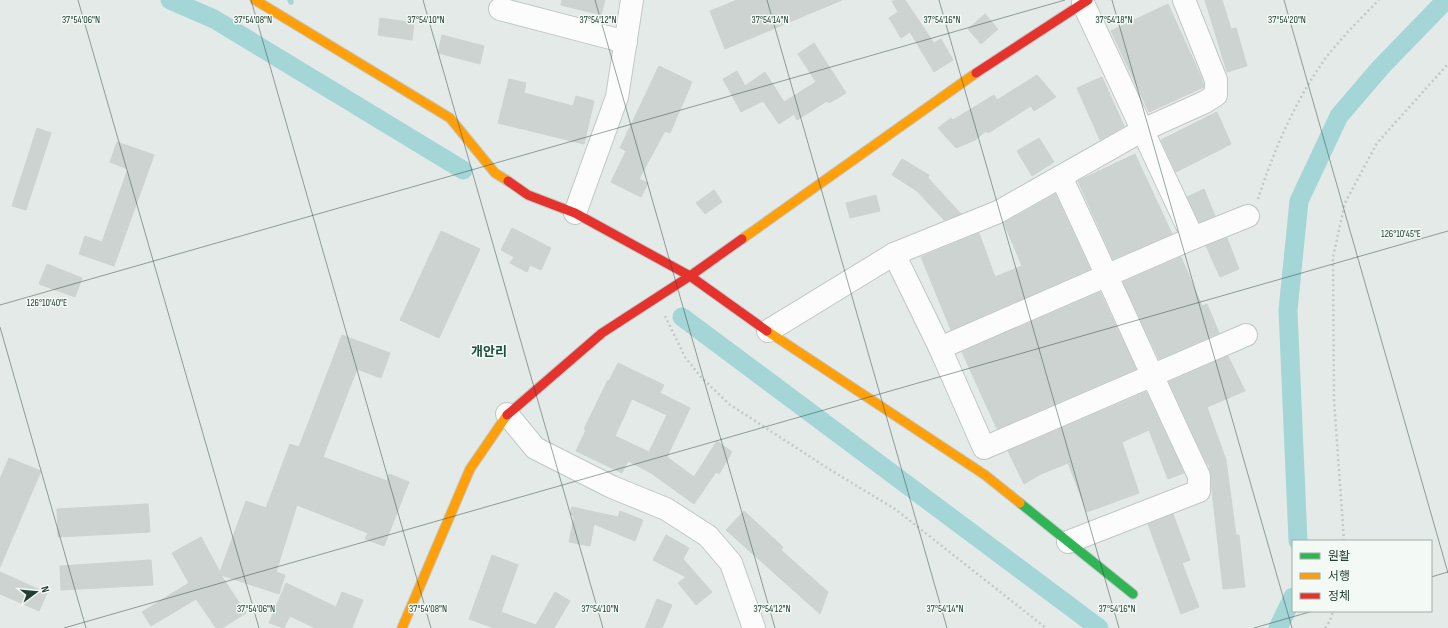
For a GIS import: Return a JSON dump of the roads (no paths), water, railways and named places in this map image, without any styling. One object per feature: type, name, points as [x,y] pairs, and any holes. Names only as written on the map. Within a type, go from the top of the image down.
[{"type":"street","points":[[255,0],[450,118],[496,173],[528,195],[575,213],[690,276],[768,331],[985,475],[1132,594]]},
{"type":"street","points":[[575,213],[618,97],[632,0]]},
{"type":"street","points":[[768,331],[894,254],[998,212],[1143,130],[1205,102],[1216,95],[1216,80],[1184,0]]},
{"type":"street","points":[[402,628],[470,469],[507,414],[602,333],[690,276],[994,60],[1086,1],[1193,238]]},
{"type":"street","points":[[500,9],[626,42]]},
{"type":"street","points":[[1061,176],[1199,476],[1199,491],[1068,542]]},
{"type":"street","points":[[940,348],[1108,276],[1193,238],[1252,209]]},
{"type":"street","points":[[894,254],[940,348],[984,448],[1246,335]]},
{"type":"street","points":[[507,414],[535,448],[612,487],[666,509],[708,536],[731,563],[754,628]]},
{"type":"waterway","points":[[170,0],[214,19],[463,170]]},
{"type":"waterway","points":[[1298,540],[1288,310],[1299,201],[1339,116],[1381,67],[1446,0]]},
{"type":"waterway","points":[[682,317],[1099,628]]},
{"type":"waterway","points":[[1278,628],[1292,599]]},
{"type":"district","name":"개안리","points":[[489,351]]}]
